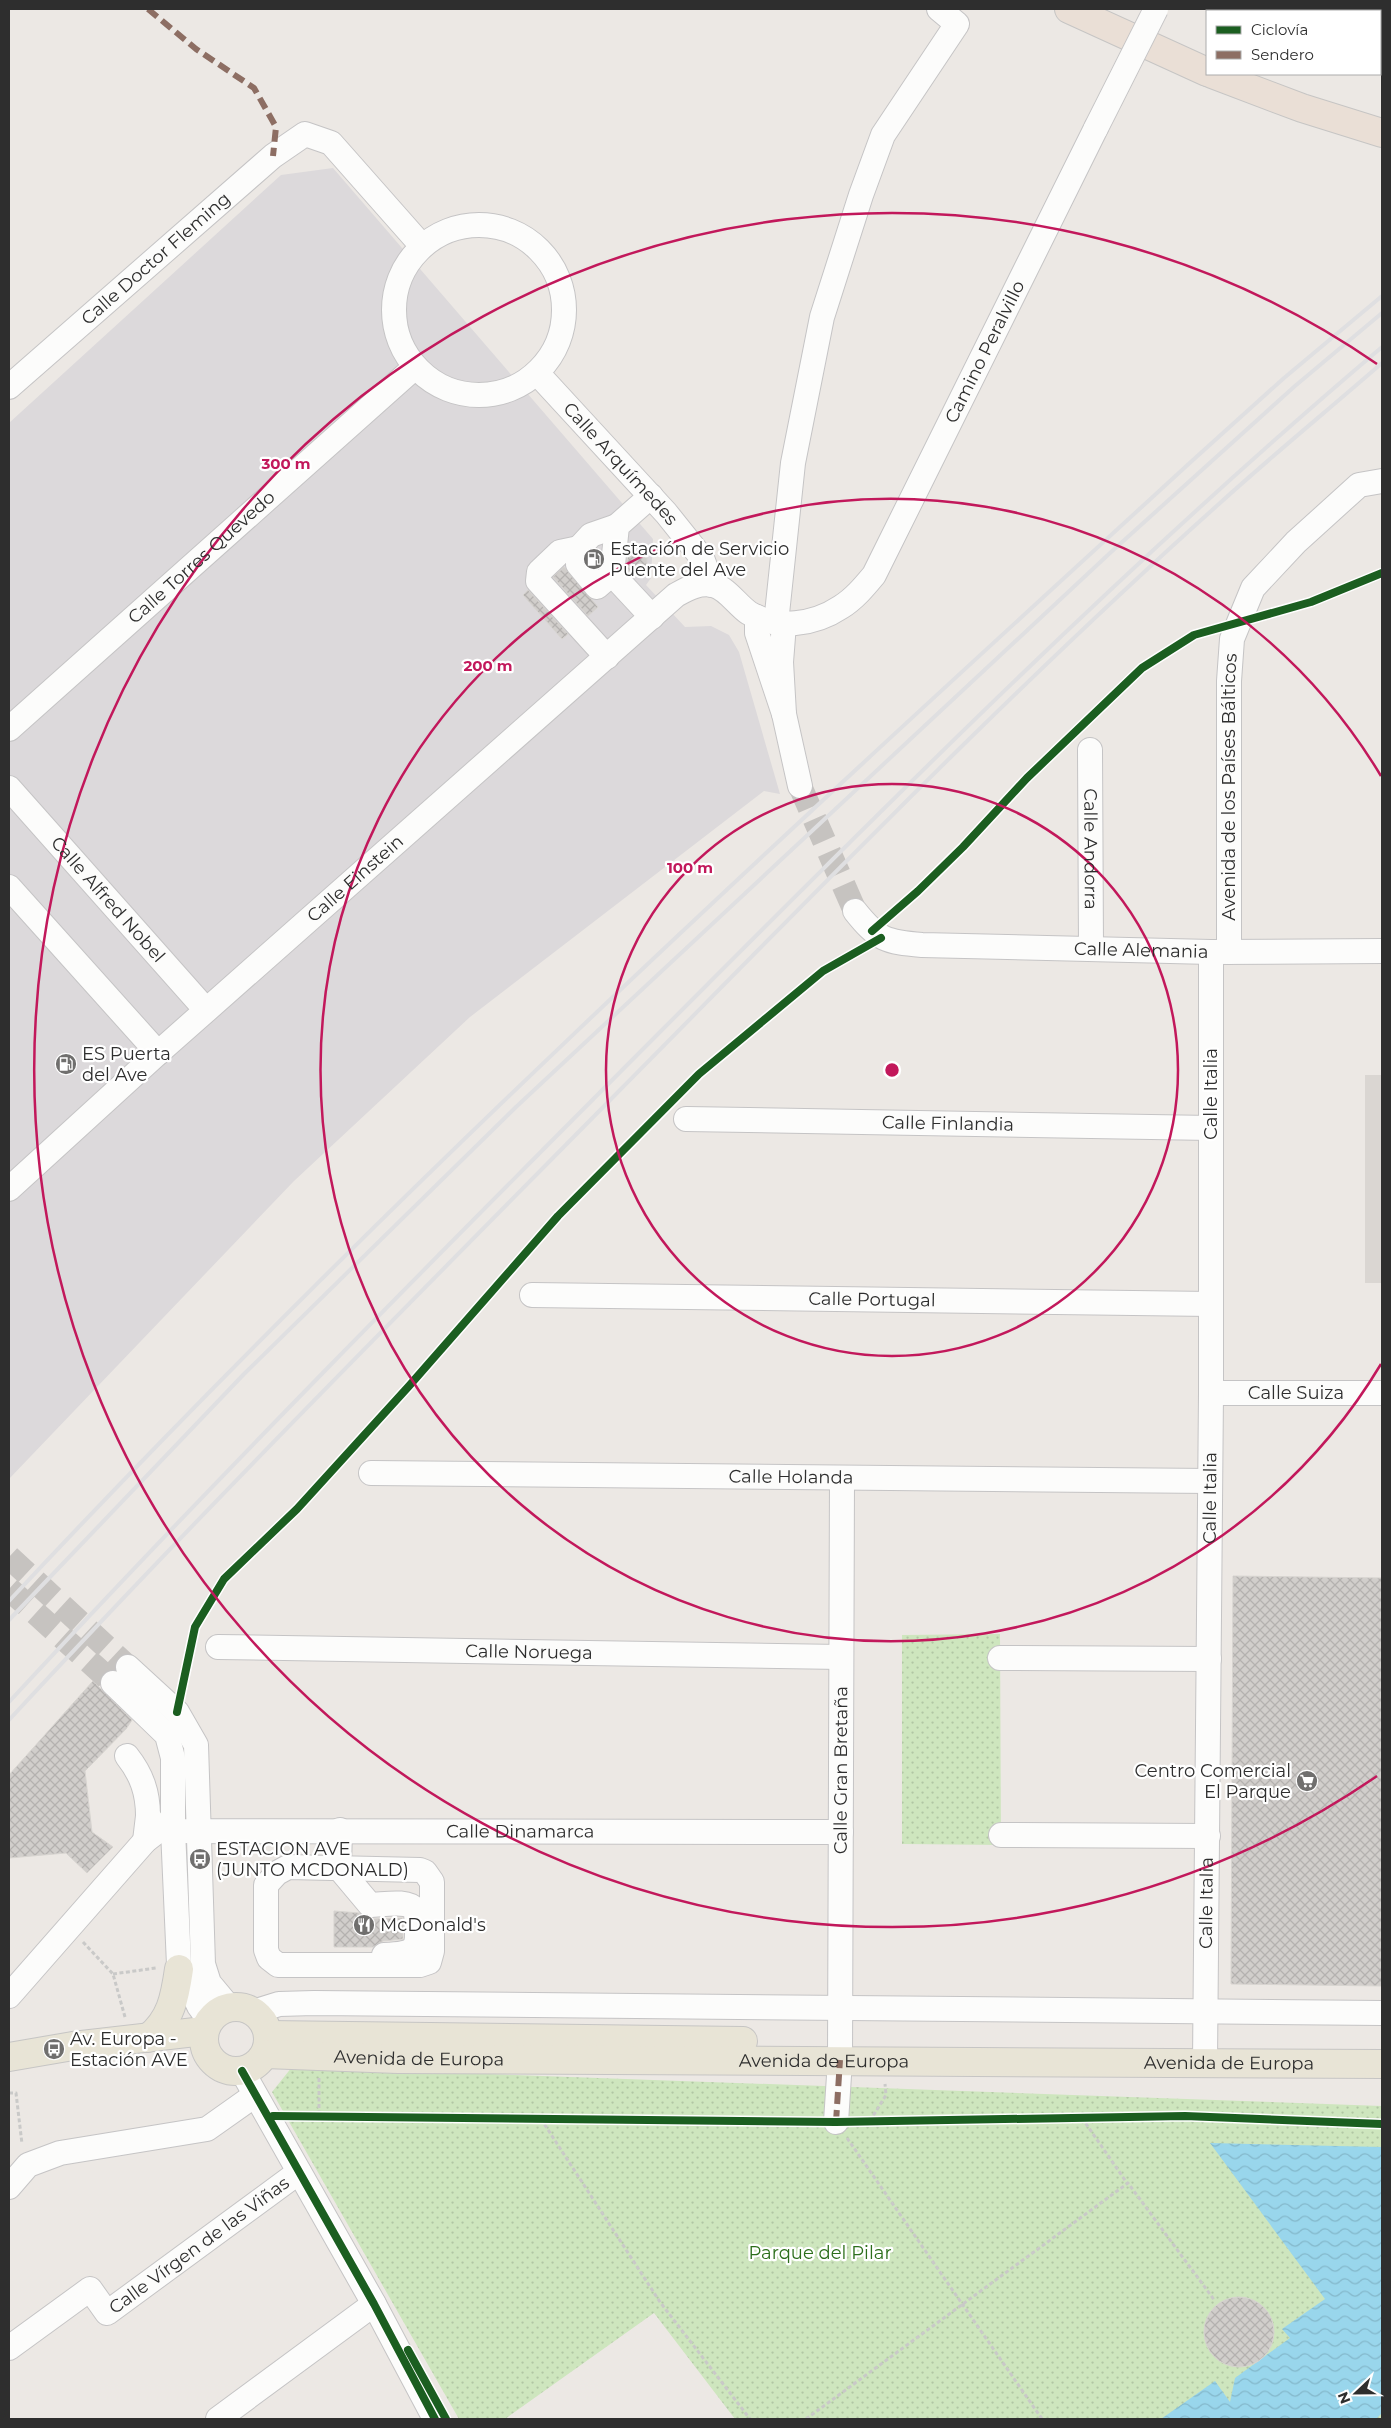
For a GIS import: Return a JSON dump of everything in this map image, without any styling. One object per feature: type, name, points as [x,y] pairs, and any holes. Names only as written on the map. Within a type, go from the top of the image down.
[{"type":"highway","points":[[1070,9],[1206,72]]},
{"type":"highway","points":[[1215,75],[1302,108],[1382,133]]},
{"type":"main road","points":[[140,2039],[159,2029],[166,2019],[175,2001],[179,1967]]},
{"type":"main road","points":[[9,2057],[73,2046],[140,2039],[224,2017],[263,2022],[266,2044],[256,2065],[242,2071],[226,2070],[212,2062],[204,2047],[224,2017]]},
{"type":"main road","name":"Avenida de Europa","points":[[266,2044],[1205,2054],[1382,2064]]},
{"type":"main road","name":"Avenida de Europa","points":[[266,2044],[318,2057],[840,2051],[885,2061],[1205,2054],[1382,2047]]},
{"type":"street","points":[[800,786],[784,714],[757,633],[773,622],[793,463],[822,317],[861,195],[883,135],[957,24],[939,9]]},
{"type":"street","name":"Camino Peralvillo","points":[[773,622],[801,623],[840,608],[856,595],[874,575],[1156,9]]},
{"type":"street","name":"Calle Doctor Fleming","points":[[9,387],[273,156],[305,134],[331,143],[422,246]]},
{"type":"street","points":[[476,224],[505,228],[532,242],[539,249],[552,264],[563,292],[564,322],[556,350],[538,374],[515,389],[488,396],[461,394],[436,384],[415,367],[400,344],[394,318],[395,292],[405,267],[422,246],[447,230],[476,224]]},
{"type":"street","name":"Calle Torres Quevedo","points":[[9,729],[415,367]]},
{"type":"street","name":"Calle Arquímedes","points":[[538,374],[651,496],[702,558],[712,585]]},
{"type":"street","name":"Avenida de los Países Bálticos","points":[[1220,952],[1232,639],[1253,588],[1290,549],[1359,485],[1382,481]]},
{"type":"street","points":[[607,657],[538,581],[539,572],[560,552],[578,548],[591,535],[617,526],[651,496]]},
{"type":"street","points":[[578,548],[578,564],[597,587],[612,574],[617,526]]},
{"type":"street","points":[[612,574],[652,617]]},
{"type":"street","points":[[712,585],[773,622]]},
{"type":"street","name":"Calle Einstein","points":[[9,1189],[158,1052],[652,617],[689,588],[712,585]]},
{"type":"street","name":"Calle Andorra","points":[[1090,750],[1091,948]]},
{"type":"street","name":"Calle Alfred Nobel","points":[[9,788],[206,1010]]},
{"type":"street","points":[[9,886],[158,1052]]},
{"type":"street","name":"Calle Alemania","points":[[855,911],[881,938],[898,943],[1220,952],[1382,951]]},
{"type":"street","name":"Calle Italia","points":[[1205,2054],[1211,1393],[1211,1128],[1220,952]]},
{"type":"street","name":"Calle Finlandia","points":[[686,1119],[1211,1128]]},
{"type":"street","name":"Calle Portugal","points":[[532,1295],[1211,1304]]},
{"type":"street","name":"Calle Suiza","points":[[1211,1393],[1382,1393]]},
{"type":"street","name":"Calle Holanda","points":[[371,1473],[842,1479],[1210,1481]]},
{"type":"street","name":"Calle Gran Bretaña","points":[[836,2122],[840,2051],[842,1479]]},
{"type":"street","name":"Calle Noruega","points":[[218,1647],[841,1658]]},
{"type":"street","points":[[1000,1658],[1209,1659]]},
{"type":"street","points":[[9,1996],[156,1829],[173,1758],[167,1734],[120,1675],[177,1712],[196,1745],[204,1964],[209,1983],[224,2017]]},
{"type":"street","points":[[127,1756],[137,1768],[144,1783],[156,1829],[179,1967],[199,2006],[224,2017],[279,2004],[314,2003],[1382,2013]]},
{"type":"street","name":"Calle Dinamarca","points":[[156,1829],[841,1832]]},
{"type":"street","points":[[340,1830],[339,1868],[370,1905],[405,1904],[412,1905],[416,1910],[417,1939],[416,1946],[411,1952],[375,1955],[363,1966]]},
{"type":"street","points":[[1000,1835],[1208,1836]]},
{"type":"street","points":[[288,1867],[339,1868],[420,1870],[425,1872],[432,1882],[432,1951],[429,1962],[420,1965],[278,1965],[269,1958],[266,1950],[266,1884],[277,1873],[288,1867]]},
{"type":"street","points":[[242,2071],[374,2304],[435,2419]]},
{"type":"street","points":[[9,2187],[28,2165],[60,2152],[207,2129],[255,2095]]},
{"type":"street","name":"Calle Vírgen de las Viñas","points":[[9,2348],[90,2289],[107,2313],[299,2172]]},
{"type":"street","points":[[218,2419],[374,2304]]},
{"type":"path","points":[[69,1928],[112,1974],[140,2039]]},
{"type":"path","points":[[112,1974],[179,1967]]},
{"type":"path","points":[[318,2057],[319,2116]]},
{"type":"path","points":[[870,2121],[886,2095],[885,2061]]},
{"type":"path","points":[[9,2093],[16,2093],[22,2146],[16,2150]]},
{"type":"path","points":[[310,2116],[328,2116]]},
{"type":"path","points":[[531,2118],[551,2119]]},
{"type":"path","points":[[1072,2118],[1091,2118]]},
{"type":"path","points":[[1082,2118],[1215,2301]]},
{"type":"path","points":[[541,2119],[660,2302],[750,2419]]},
{"type":"path","points":[[836,2122],[879,2121]]},
{"type":"path","points":[[836,2122],[1042,2419]]},
{"type":"path","points":[[806,2419],[1128,2183]]},
{"type":"shaded area","points":[[333,168],[653,539],[651,578],[646,585],[685,627],[711,626],[729,635],[739,652],[780,794],[764,791],[470,1017],[294,1181],[9,1479],[9,423],[281,175]]},
{"type":"shaded area","points":[[1365,1075],[1382,1075],[1382,1283],[1365,1283]]},
{"type":"green space","points":[[1000,1634],[1001,1845],[902,1844],[902,1635]]},
{"type":"green space","name":"Parque del Pilar","points":[[292,2067],[1382,2106],[1382,2419],[735,2419],[654,2313],[505,2419],[459,2419],[272,2092]]},
{"type":"water","points":[[1210,2143],[1382,2147],[1382,2413],[1376,2419],[1161,2419],[1215,2381],[1230,2402],[1235,2378],[1290,2338],[1282,2329],[1325,2299]]},
{"type":"building","points":[[628,555],[647,558],[646,573],[628,571],[626,569]]},
{"type":"building","points":[[564,567],[598,607],[588,616],[553,577]]},
{"type":"building","points":[[528,590],[568,634],[562,639],[523,595]]},
{"type":"building","name":"Centro Comercial El Parque","points":[[1233,1576],[1382,1578],[1382,1986],[1231,1984]]},
{"type":"building","points":[[93,1681],[132,1720],[126,1729],[85,1771],[92,1832],[113,1847],[87,1873],[66,1853],[9,1858],[9,1775]]},
{"type":"building","points":[[334,1911],[359,1913],[370,1919],[403,1918],[403,1939],[383,1941],[373,1947],[334,1947]]},
{"type":"building","points":[[1239,2297],[1252,2300],[1264,2307],[1271,2319],[1274,2332],[1271,2345],[1264,2357],[1252,2364],[1239,2367],[1226,2364],[1214,2357],[1207,2345],[1204,2332],[1207,2319],[1214,2307],[1226,2300]]},
{"type":"tunnel","points":[[800,786],[855,911]]},
{"type":"tunnel","points":[[9,1557],[128,1667]]},
{"type":"tunnel","points":[[9,1589],[113,1683]]},
{"type":"railway","points":[[9,1601],[151,1452],[295,1306],[441,1161],[590,1019],[890,738],[1193,460],[1284,378],[1382,296]]},
{"type":"railway","points":[[9,1620],[244,1374],[516,1107],[1110,553],[1295,386],[1382,313]]},
{"type":"railway","points":[[9,1702],[330,1365],[923,770],[1103,597],[1195,512],[1382,347]]},
{"type":"railway","points":[[9,1720],[311,1404],[914,793],[1142,574],[1240,485],[1382,363]]},
{"type":"marked path","points":[[148,9],[196,49],[254,88],[276,127],[273,156]]},
{"type":"marked path","points":[[836,2122],[840,2060]]},
{"type":"cycle path","points":[[872,931],[918,891],[963,847],[1027,778],[1142,668],[1194,635],[1311,602],[1382,573]]},
{"type":"cycle path","points":[[177,1712],[195,1627],[224,1579],[297,1509],[409,1386],[558,1216],[699,1074],[823,971],[881,938]]},
{"type":"cycle path","points":[[242,2071],[374,2304],[435,2419]]},
{"type":"cycle path","points":[[273,2116],[836,2122],[1185,2116],[1382,2124]]},
{"type":"cycle path","points":[[408,2350],[446,2419]]},
{"type":"place","name":"Estación de Servicio Puente del Ave","points":[[594,559]]},
{"type":"place","name":"ES Puerta del Ave","points":[[66,1064]]},
{"type":"place","name":"Centro Comercial El Parque","points":[[1307,1781]]},
{"type":"place","name":"ESTACION AVE (JUNTO MCDONALD)","points":[[200,1859]]},
{"type":"place","name":"McDonald's","points":[[364,1925]]},
{"type":"place","name":"Av. Europa - Estación AVE","points":[[54,2049]]}]
